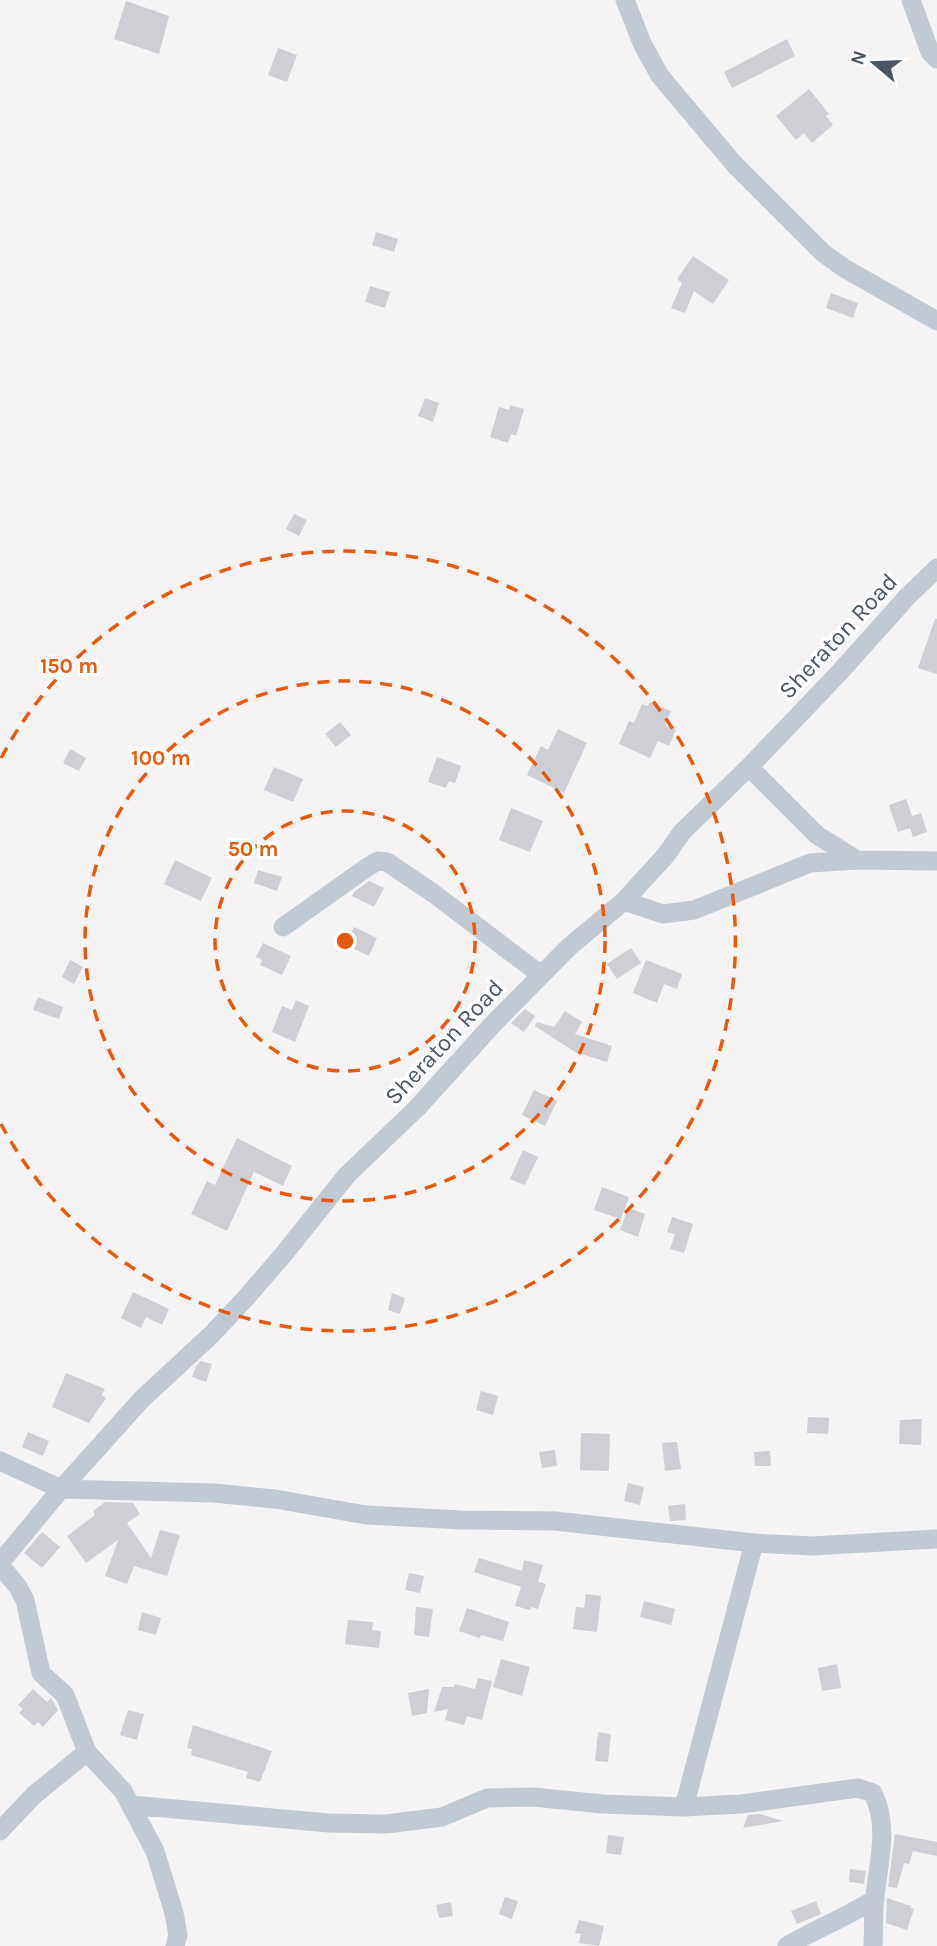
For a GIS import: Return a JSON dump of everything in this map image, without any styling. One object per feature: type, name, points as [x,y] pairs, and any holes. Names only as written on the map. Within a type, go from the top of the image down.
[{"type":"street","points":[[625,0],[642,43],[660,76],[735,165],[823,253],[844,268],[937,321]]},
{"type":"street","points":[[911,0],[930,52],[937,59]]},
{"type":"street","name":"Sheraton Road","points":[[0,1564],[61,1489],[142,1399],[211,1335],[244,1300],[347,1175],[417,1108],[494,1023],[569,947],[624,901],[666,855],[682,832],[749,767],[937,568]]},
{"type":"street","points":[[749,767],[817,835],[857,860]]},
{"type":"street","points":[[624,901],[663,914],[694,910],[810,863],[857,860],[937,861]]},
{"type":"street","points":[[283,928],[369,866],[378,861],[387,862],[433,893],[541,975]]},
{"type":"street","points":[[0,1461],[61,1489],[213,1493],[275,1499],[366,1515],[555,1521],[754,1543],[812,1546],[937,1539]]},
{"type":"street","points":[[684,1807],[754,1543]]},
{"type":"street","points":[[0,1564],[25,1600],[41,1673],[65,1695],[87,1752],[123,1791],[155,1851],[178,1935],[175,1946]]},
{"type":"street","points":[[0,1831],[34,1795],[87,1752]]},
{"type":"street","points":[[131,1805],[329,1824],[386,1824],[442,1817],[487,1798],[533,1797],[601,1804],[684,1807],[754,1802],[858,1788],[873,1793],[880,1808],[883,1840],[875,1899],[873,1946]]},
{"type":"street","points":[[787,1946],[875,1899]]},
{"type":"building","points":[[126,1],[169,16],[159,54],[114,39]]},
{"type":"building","points":[[787,39],[795,56],[732,88],[724,72]]},
{"type":"building","points":[[278,48],[297,55],[287,82],[268,75]]},
{"type":"building","points":[[809,89],[829,114],[826,116],[833,125],[812,143],[804,133],[796,140],[776,116]]},
{"type":"building","points":[[376,232],[398,239],[394,252],[372,245]]},
{"type":"building","points":[[693,256],[729,280],[713,304],[694,291],[685,313],[671,308],[682,283],[677,279]]},
{"type":"building","points":[[370,286],[390,292],[385,308],[365,302]]},
{"type":"building","points":[[831,293],[858,303],[853,318],[826,308]]},
{"type":"building","points":[[425,398],[439,403],[433,422],[418,416]]},
{"type":"building","points":[[510,405],[524,409],[516,436],[511,434],[508,443],[490,437],[499,407],[509,410]]},
{"type":"building","points":[[294,514],[307,520],[299,536],[286,529]]},
{"type":"building","points":[[937,619],[937,674],[918,668]]},
{"type":"building","points":[[650,702],[671,711],[665,725],[676,729],[669,746],[658,741],[650,758],[619,744],[629,721],[634,723],[642,704],[648,706]]},
{"type":"building","points":[[340,722],[351,735],[336,747],[325,734]]},
{"type":"building","points":[[558,729],[587,743],[564,793],[527,775],[541,746],[548,750]]},
{"type":"building","points":[[70,749],[86,758],[79,771],[63,763]]},
{"type":"building","points":[[437,757],[461,766],[455,783],[449,781],[446,788],[428,782]]},
{"type":"building","points":[[274,767],[303,779],[293,802],[264,790]]},
{"type":"building","points":[[906,799],[912,816],[921,813],[927,832],[913,837],[910,828],[898,832],[889,805]]},
{"type":"building","points":[[511,808],[543,821],[530,852],[499,840]]},
{"type":"building","points":[[175,860],[212,878],[201,901],[164,884]]},
{"type":"building","points":[[258,870],[282,877],[277,891],[254,883]]},
{"type":"building","points":[[369,881],[384,888],[374,907],[352,896]]},
{"type":"building","points":[[354,927],[377,938],[369,956],[346,945]]},
{"type":"building","points":[[263,943],[291,956],[282,975],[260,965],[262,960],[256,957]]},
{"type":"building","points":[[631,948],[641,963],[617,979],[607,964]]},
{"type":"building","points":[[70,960],[83,967],[74,984],[62,977]]},
{"type":"building","points":[[646,960],[682,974],[677,989],[664,984],[657,1003],[633,993]]},
{"type":"building","points":[[38,997],[63,1007],[59,1019],[33,1010]]},
{"type":"building","points":[[296,1000],[309,1006],[295,1042],[272,1032],[282,1006],[292,1010]]},
{"type":"building","points":[[525,1009],[535,1016],[524,1032],[511,1023]]},
{"type":"building","points":[[565,1011],[582,1022],[575,1034],[612,1046],[607,1062],[575,1052],[535,1026],[537,1022],[554,1027]]},
{"type":"building","points":[[534,1090],[557,1101],[545,1126],[522,1115]]},
{"type":"building","points":[[237,1138],[292,1166],[283,1186],[254,1172],[227,1231],[191,1214],[207,1181],[215,1185]]},
{"type":"building","points":[[523,1150],[538,1157],[525,1185],[510,1179]]},
{"type":"building","points":[[602,1187],[629,1197],[621,1219],[594,1210]]},
{"type":"building","points":[[628,1208],[645,1214],[638,1237],[620,1230]]},
{"type":"building","points":[[672,1217],[693,1224],[684,1253],[670,1249],[675,1234],[667,1232]]},
{"type":"building","points":[[133,1292],[169,1309],[162,1325],[146,1317],[141,1328],[121,1318]]},
{"type":"building","points":[[392,1293],[405,1298],[400,1314],[388,1310]]},
{"type":"building","points":[[201,1361],[212,1364],[206,1382],[192,1377]]},
{"type":"building","points":[[66,1373],[105,1389],[102,1395],[106,1398],[89,1423],[52,1407]]},
{"type":"building","points":[[481,1391],[498,1396],[493,1415],[476,1410]]},
{"type":"building","points":[[808,1417],[829,1418],[828,1434],[807,1433]]},
{"type":"building","points":[[922,1419],[921,1445],[899,1444],[900,1420]]},
{"type":"building","points":[[28,1432],[49,1441],[43,1456],[22,1447]]},
{"type":"building","points":[[581,1433],[610,1434],[609,1471],[580,1470]]},
{"type":"building","points":[[677,1442],[681,1469],[665,1471],[662,1443]]},
{"type":"building","points":[[555,1450],[557,1466],[542,1468],[539,1452]]},
{"type":"building","points":[[770,1451],[771,1466],[755,1466],[754,1452]]},
{"type":"building","points":[[628,1483],[644,1487],[640,1505],[624,1501]]},
{"type":"building","points":[[105,1502],[133,1503],[140,1514],[127,1523],[151,1558],[160,1530],[180,1535],[167,1576],[134,1566],[127,1584],[105,1576],[118,1540],[86,1563],[67,1536],[95,1515],[93,1511]]},
{"type":"building","points":[[685,1504],[686,1520],[670,1521],[668,1506]]},
{"type":"building","points":[[42,1532],[60,1547],[42,1568],[24,1553]]},
{"type":"building","points":[[479,1558],[522,1571],[524,1560],[543,1565],[538,1582],[546,1584],[538,1609],[515,1606],[521,1587],[474,1572]]},
{"type":"building","points":[[409,1573],[424,1576],[420,1593],[405,1590]]},
{"type":"building","points":[[586,1594],[601,1596],[597,1632],[573,1629],[576,1607],[584,1608]]},
{"type":"building","points":[[644,1601],[675,1609],[671,1625],[640,1617]]},
{"type":"building","points":[[416,1607],[433,1609],[429,1637],[414,1635]]},
{"type":"building","points":[[467,1608],[509,1622],[503,1641],[481,1635],[480,1638],[459,1631]]},
{"type":"building","points":[[142,1612],[161,1618],[156,1635],[138,1630]]},
{"type":"building","points":[[348,1620],[373,1622],[372,1630],[381,1631],[379,1648],[345,1644]]},
{"type":"building","points":[[501,1659],[530,1667],[522,1696],[493,1687]]},
{"type":"building","points":[[837,1664],[841,1688],[822,1691],[818,1668]]},
{"type":"building","points":[[478,1678],[492,1681],[482,1720],[467,1716],[464,1725],[445,1720],[448,1709],[434,1712],[442,1687],[454,1687],[455,1684],[475,1689]]},
{"type":"building","points":[[33,1689],[47,1702],[51,1698],[58,1710],[43,1727],[38,1722],[34,1726],[19,1713],[23,1709],[18,1705]]},
{"type":"building","points":[[429,1689],[427,1713],[412,1716],[408,1693]]},
{"type":"building","points":[[128,1710],[144,1714],[137,1740],[120,1735]]},
{"type":"building","points":[[193,1725],[272,1751],[260,1782],[246,1778],[248,1772],[191,1755],[192,1749],[187,1748]]},
{"type":"building","points":[[598,1732],[611,1734],[608,1762],[595,1761]]},
{"type":"building","points":[[760,1814],[783,1821],[743,1828],[748,1815]]},
{"type":"building","points":[[895,1834],[937,1842],[937,1856],[913,1851],[909,1864],[904,1863],[897,1888],[888,1887]]},
{"type":"building","points":[[608,1835],[624,1837],[621,1855],[606,1853]]},
{"type":"building","points":[[850,1869],[866,1871],[864,1884],[849,1882]]},
{"type":"building","points":[[505,1897],[518,1901],[512,1919],[499,1914]]},
{"type":"building","points":[[887,1898],[914,1909],[907,1930],[886,1923]]},
{"type":"building","points":[[816,1901],[821,1914],[797,1924],[791,1911]]},
{"type":"building","points":[[451,1902],[453,1916],[439,1918],[436,1905]]},
{"type":"building","points":[[579,1920],[604,1926],[599,1946],[579,1943],[581,1934],[575,1933]]}]
